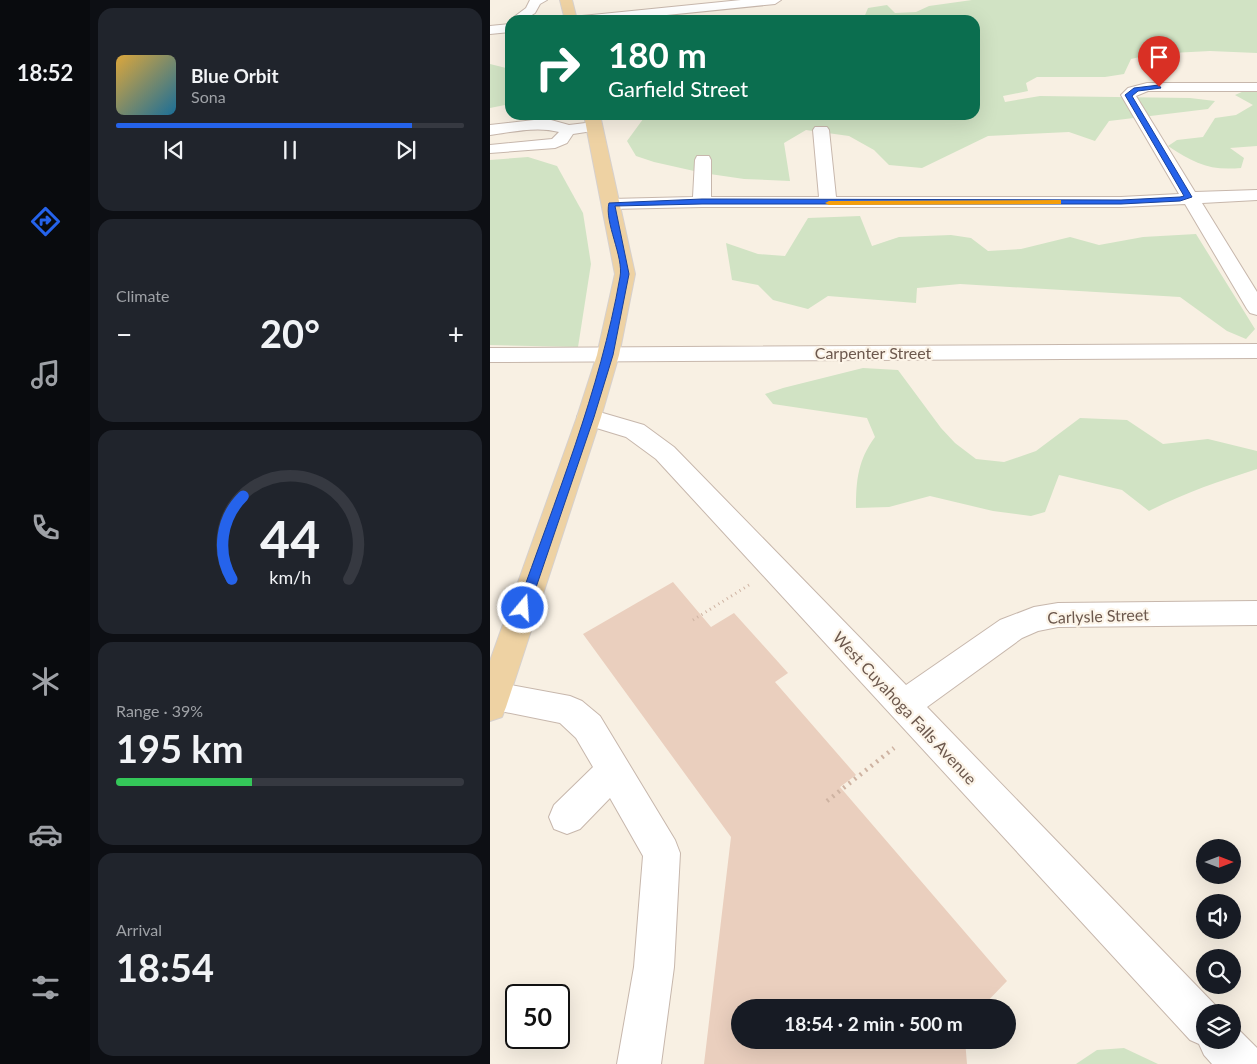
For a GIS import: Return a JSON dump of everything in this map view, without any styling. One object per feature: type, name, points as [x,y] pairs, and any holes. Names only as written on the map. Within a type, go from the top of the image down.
[{"type":"main road","points":[[492,701],[589,417],[608,355],[625,274],[593,121]]},
{"type":"street","points":[[524,15],[531,10],[534,2],[541,0]]},
{"type":"street","points":[[629,15],[775,0]]},
{"type":"street","points":[[568,10],[607,6],[616,8],[619,15]]},
{"type":"street","points":[[717,6],[722,15]]},
{"type":"street","points":[[490,30],[505,28]]},
{"type":"street","points":[[1257,87],[1147,87],[1133,91],[1128,95],[1257,309]]},
{"type":"street","points":[[490,130],[534,125],[568,130],[593,121]]},
{"type":"street","points":[[490,149],[555,143],[561,140],[568,130]]},
{"type":"street","points":[[821,130],[828,192],[827,203]]},
{"type":"street","points":[[702,202],[703,160]]},
{"type":"street","points":[[611,204],[702,202],[1130,202],[1257,194]]},
{"type":"street","name":"Carpenter Street","points":[[490,355],[1257,351]]},
{"type":"street","name":"West Cuyahoga Falls Avenue","points":[[589,417],[635,431],[665,453],[835,634],[905,704],[997,806],[1196,1016]]},
{"type":"street","name":"Carlysle Street","points":[[905,704],[1011,629],[1034,619],[1058,615],[1257,613]]},
{"type":"street","points":[[492,701],[555,707],[570,711],[588,727],[612,771],[662,853],[654,967],[640,1064]]},
{"type":"street","points":[[567,817],[612,771]]},
{"type":"street","points":[[1228,1049],[1242,1064]]},
{"type":"path","points":[[692,620],[749,585]]},
{"type":"path","points":[[827,801],[894,748]]},
{"type":"green space","points":[[972,0],[1257,0],[1257,53],[1210,51],[1153,54],[1131,59],[1124,74],[1105,77],[1037,77],[1026,83],[1028,91],[1003,96],[1005,102],[1040,96],[1190,98],[1215,101],[1208,109],[1109,121],[1095,141],[1069,132],[988,136],[922,168],[889,165],[874,150],[849,136],[806,130],[784,143],[790,181],[744,179],[703,173],[654,162],[636,156],[627,141],[642,120],[980,120],[980,15],[865,15],[868,8],[887,5],[895,13],[916,12],[929,6]]},
{"type":"green space","points":[[490,64],[505,68],[505,105],[490,108]]},
{"type":"green space","points":[[1244,91],[1257,92],[1257,146],[1230,148],[1244,158],[1241,168],[1230,169],[1202,165],[1168,146],[1177,140],[1203,137],[1215,118],[1236,115],[1253,105],[1235,95]]},
{"type":"green space","points":[[528,157],[557,166],[583,213],[591,264],[578,347],[490,345],[490,160]]},
{"type":"green space","points":[[860,216],[872,246],[899,237],[951,235],[971,238],[988,251],[1021,249],[1070,237],[1099,245],[1143,237],[1196,234],[1255,329],[1246,339],[1227,331],[1180,297],[960,284],[917,288],[916,303],[828,296],[808,309],[773,300],[758,285],[732,280],[726,243],[758,254],[785,256],[808,218]]},
{"type":"green space","points":[[863,368],[898,370],[941,428],[955,443],[976,459],[1004,462],[1036,451],[1080,418],[1127,420],[1163,444],[1208,439],[1257,451],[1257,469],[1189,493],[1149,511],[1122,490],[1059,475],[1045,512],[1031,516],[993,511],[930,496],[889,507],[856,508],[859,471],[865,454],[875,437],[867,418],[773,404],[765,394]]},
{"type":"green space","points":[[1124,1048],[1158,1064],[1076,1064],[1097,1050]]},
{"type":"building","points":[[673,582],[711,627],[734,613],[788,673],[775,682],[856,775],[840,787],[1007,981],[990,999],[731,999],[731,1049],[966,1049],[967,1064],[704,1064],[731,837],[583,634]]},
{"type":"slow traffic","points":[[829,203],[1059,202]]},
{"type":"route","points":[[523,608],[589,417],[608,355],[625,274],[611,204],[702,202],[1121,202],[1180,199],[1188,197],[1128,95],[1133,91],[1147,87],[1159,87]]}]
